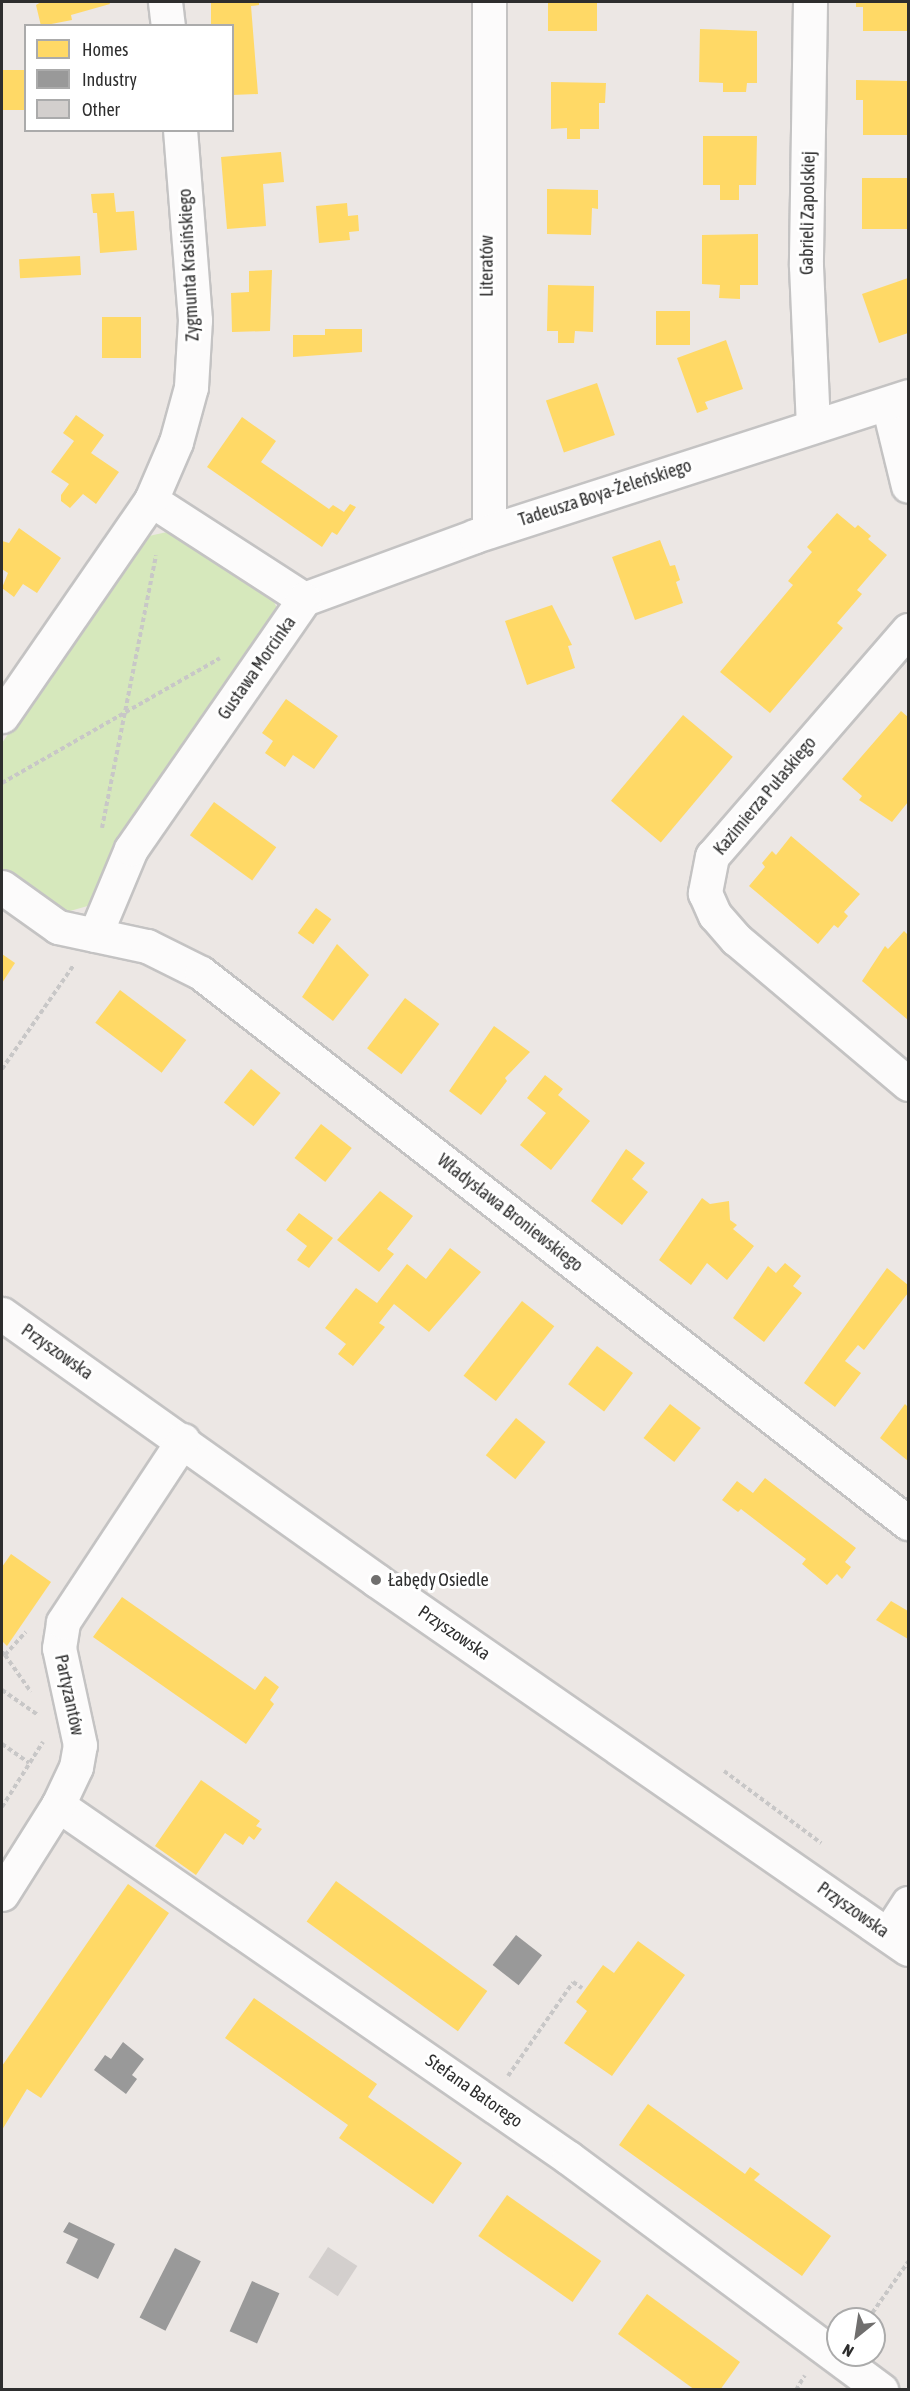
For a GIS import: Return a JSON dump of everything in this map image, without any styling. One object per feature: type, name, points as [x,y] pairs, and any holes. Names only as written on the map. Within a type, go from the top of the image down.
[{"type":"street","points":[[165,2],[168,24]]},
{"type":"street","name":"Literatów","points":[[489,2],[489,531]]},
{"type":"street","name":"Gabrieli Zapolskiej","points":[[810,2],[806,266],[813,425]]},
{"type":"street","name":"Zygmunta Krasińskiego","points":[[150,500],[176,442],[191,387],[195,320],[180,132]]},
{"type":"street","points":[[898,400],[909,486]]},
{"type":"street","name":"Tadeusza Boya-Żeleńskiego","points":[[304,599],[489,531],[813,425],[898,400]]},
{"type":"street","points":[[2,716],[150,500]]},
{"type":"street","name":"Gustawa Morcinka","points":[[95,934],[131,849],[304,599],[150,500]]},
{"type":"street","name":"Kazimierza Pułaskiego","points":[[909,630],[712,856],[705,893],[716,915],[736,939],[909,1084]]},
{"type":"street","points":[[2,887],[58,927],[95,934]]},
{"type":"street","name":"Władysława Broniewskiego","points":[[95,934],[147,946],[201,974],[909,1523]]},
{"type":"street","name":"Przyszowska","points":[[2,1314],[183,1440],[376,1580],[898,1941]]},
{"type":"street","name":"Partyzantów","points":[[2,1894],[58,1805],[76,1767],[80,1745],[59,1648],[63,1622],[183,1440]]},
{"type":"street","name":"Stefana Batorego","points":[[58,1805],[569,2157],[881,2390]]},
{"type":"street","points":[[898,1941],[909,1903]]},
{"type":"path","points":[[100,837],[160,536],[150,500]]},
{"type":"path","points":[[2,783],[230,653]]},
{"type":"path","points":[[2,1069],[95,934]]},
{"type":"path","points":[[5,1655],[36,1699]]},
{"type":"path","points":[[2,1690],[46,1718],[42,1707]]},
{"type":"path","points":[[2,1807],[48,1735]]},
{"type":"path","points":[[2,1744],[29,1763]]},
{"type":"path","points":[[724,1771],[828,1848]]},
{"type":"path","points":[[501,2085],[573,1982],[582,1988]]},
{"type":"path","points":[[877,2307],[909,2262]]},
{"type":"green space","points":[[167,532],[185,534],[267,588],[277,608],[98,903],[63,913],[2,874],[2,743],[130,556],[149,536]]},
{"type":"building: Homes","points":[[41,2],[109,2],[110,4],[71,15],[72,20],[51,24],[41,24],[36,5]]},
{"type":"building: Homes","points":[[211,2],[259,2],[259,5],[251,6],[258,94],[234,95],[234,24],[211,24]]},
{"type":"building: Homes","points":[[548,2],[597,2],[597,31],[548,31]]},
{"type":"building: Homes","points":[[856,2],[908,2],[908,31],[863,31],[863,7],[856,7]]},
{"type":"building: Homes","points":[[700,29],[757,31],[757,83],[747,83],[746,92],[723,92],[723,83],[699,82]]},
{"type":"building: Homes","points":[[2,70],[24,70],[24,110],[2,110]]},
{"type":"building: Homes","points":[[856,80],[908,81],[908,135],[863,135],[863,100],[856,100]]},
{"type":"building: Homes","points":[[551,82],[606,83],[605,103],[599,103],[599,129],[580,129],[580,139],[567,139],[567,128],[551,129]]},
{"type":"building: Homes","points":[[703,136],[757,136],[756,185],[739,185],[739,200],[720,200],[720,185],[703,185]]},
{"type":"building: Homes","points":[[281,152],[284,182],[263,184],[266,226],[227,229],[221,157]]},
{"type":"building: Homes","points":[[862,178],[908,178],[908,229],[862,229]]},
{"type":"building: Homes","points":[[547,189],[598,190],[598,209],[592,208],[591,235],[547,234]]},
{"type":"building: Homes","points":[[114,193],[116,212],[134,211],[137,250],[100,253],[97,213],[93,213],[91,194]]},
{"type":"building: Homes","points":[[347,203],[348,216],[358,215],[359,231],[349,232],[350,240],[319,243],[316,206]]},
{"type":"building: Homes","points":[[758,234],[758,285],[740,285],[740,299],[719,298],[720,285],[702,284],[702,235]]},
{"type":"building: Homes","points":[[80,256],[81,275],[20,278],[19,259]]},
{"type":"building: Homes","points":[[272,270],[270,331],[232,332],[231,293],[249,292],[249,271]]},
{"type":"building: Homes","points":[[908,278],[908,333],[879,343],[862,294]]},
{"type":"building: Homes","points":[[548,285],[594,286],[593,332],[575,331],[574,343],[558,343],[558,331],[547,331]]},
{"type":"building: Homes","points":[[656,311],[690,311],[690,345],[656,345]]},
{"type":"building: Homes","points":[[102,317],[141,317],[141,358],[102,358]]},
{"type":"building: Homes","points":[[325,329],[362,329],[362,352],[293,357],[293,335],[325,335]]},
{"type":"building: Homes","points":[[726,340],[743,389],[705,402],[708,409],[697,413],[677,358]]},
{"type":"building: Homes","points":[[597,383],[615,435],[564,453],[546,401]]},
{"type":"building: Homes","points":[[76,415],[104,435],[91,453],[119,472],[96,504],[83,494],[70,508],[61,501],[61,495],[69,484],[51,472],[74,441],[63,433]]},
{"type":"building: Homes","points":[[242,417],[276,441],[261,462],[329,509],[333,505],[344,512],[350,504],[356,507],[337,535],[332,532],[322,547],[207,467]]},
{"type":"building: Homes","points":[[837,513],[855,528],[858,525],[871,536],[868,539],[887,555],[857,590],[862,594],[837,623],[843,628],[770,713],[720,672],[793,585],[788,581],[812,552],[807,547]]},
{"type":"building: Homes","points":[[19,528],[61,558],[37,593],[23,584],[14,597],[2,588],[8,573],[2,569],[2,541],[9,543]]},
{"type":"building: Homes","points":[[660,540],[670,566],[675,565],[680,580],[676,582],[683,603],[635,620],[612,557]]},
{"type":"building: Homes","points":[[552,605],[572,645],[568,646],[575,668],[527,685],[505,621]]},
{"type":"building: Homes","points":[[286,699],[338,736],[314,769],[293,755],[285,767],[265,753],[273,741],[262,733]]},
{"type":"building: Homes","points":[[901,711],[908,717],[908,802],[892,822],[859,800],[862,796],[842,779]]},
{"type":"building: Homes","points":[[683,715],[733,757],[661,843],[611,801]]},
{"type":"building: Homes","points":[[214,802],[276,847],[252,880],[190,835]]},
{"type":"building: Homes","points":[[791,836],[860,894],[844,912],[848,916],[838,928],[834,925],[818,944],[749,886],[765,867],[762,863],[772,851],[776,855]]},
{"type":"building: Homes","points":[[316,908],[331,919],[313,944],[298,933]]},
{"type":"building: Homes","points":[[904,931],[908,935],[908,1020],[862,981],[885,946],[888,949]]},
{"type":"building: Homes","points":[[337,944],[369,975],[333,1021],[302,997]]},
{"type":"building: Homes","points":[[2,954],[15,963],[2,983]]},
{"type":"building: Homes","points":[[120,990],[186,1040],[162,1073],[95,1023]]},
{"type":"building: Homes","points":[[405,998],[439,1024],[401,1074],[367,1048]]},
{"type":"building: Homes","points":[[494,1026],[530,1052],[505,1078],[507,1081],[481,1115],[449,1091]]},
{"type":"building: Homes","points":[[251,1069],[281,1093],[253,1126],[224,1102]]},
{"type":"building: Homes","points":[[545,1075],[563,1089],[558,1095],[590,1121],[551,1170],[520,1145],[546,1113],[527,1098]]},
{"type":"building: Homes","points":[[321,1124],[352,1148],[325,1182],[295,1158]]},
{"type":"building: Homes","points":[[626,1149],[645,1163],[632,1179],[648,1192],[622,1225],[591,1201]]},
{"type":"building: Homes","points":[[380,1191],[413,1216],[387,1249],[394,1254],[379,1272],[337,1240]]},
{"type":"building: Homes","points":[[702,1198],[710,1204],[729,1201],[730,1220],[737,1225],[733,1229],[754,1246],[727,1280],[707,1263],[691,1285],[659,1260]]},
{"type":"building: Homes","points":[[299,1213],[333,1238],[309,1268],[297,1260],[307,1246],[286,1230]]},
{"type":"building: Homes","points":[[450,1248],[481,1272],[429,1332],[394,1304],[379,1323],[385,1327],[353,1366],[338,1354],[346,1344],[325,1328],[356,1288],[377,1303],[407,1264],[426,1279]]},
{"type":"building: Homes","points":[[785,1263],[801,1276],[793,1286],[802,1293],[764,1342],[733,1318],[768,1266],[776,1273]]},
{"type":"building: Homes","points":[[887,1268],[908,1285],[908,1293],[864,1350],[858,1345],[845,1361],[861,1373],[835,1407],[804,1383]]},
{"type":"building: Homes","points":[[522,1301],[554,1326],[496,1401],[464,1376]]},
{"type":"building: Homes","points":[[597,1346],[633,1373],[604,1411],[568,1384]]},
{"type":"building: Homes","points":[[670,1404],[701,1428],[674,1462],[644,1438]]},
{"type":"building: Homes","points":[[905,1404],[908,1407],[908,1461],[880,1438]]},
{"type":"building: Homes","points":[[516,1418],[546,1442],[515,1479],[486,1455]]},
{"type":"building: Homes","points":[[765,1478],[856,1548],[845,1562],[851,1567],[842,1579],[837,1574],[827,1585],[802,1564],[806,1559],[741,1509],[738,1512],[722,1500],[737,1481],[753,1493]]},
{"type":"building: Homes","points":[[11,1554],[51,1582],[7,1646],[2,1641],[2,1567]]},
{"type":"building: Homes","points":[[122,1597],[255,1690],[265,1676],[279,1687],[270,1700],[274,1704],[246,1744],[93,1637]]},
{"type":"building: Homes","points":[[891,1601],[908,1611],[908,1639],[876,1620]]},
{"type":"building: Homes","points":[[201,1780],[260,1821],[256,1826],[262,1829],[254,1840],[249,1836],[243,1845],[225,1833],[196,1875],[155,1846]]},
{"type":"building: Homes","points":[[336,1881],[487,1991],[458,2031],[307,1921]]},
{"type":"building: Homes","points":[[128,1884],[169,1913],[41,2098],[27,2089],[2,2130],[2,2066]]},
{"type":"building: Homes","points":[[638,1941],[685,1975],[612,2076],[564,2043],[587,2011],[576,2002],[603,1965],[614,1973]]},
{"type":"building: Homes","points":[[254,1998],[377,2084],[368,2097],[462,2163],[433,2204],[339,2138],[348,2125],[225,2038]]},
{"type":"building: Homes","points":[[648,2104],[745,2174],[750,2167],[760,2174],[754,2180],[831,2236],[802,2276],[619,2145]]},
{"type":"building: Homes","points":[[507,2195],[601,2261],[573,2302],[478,2236]]},
{"type":"building: Homes","points":[[647,2294],[740,2362],[720,2390],[695,2390],[618,2334]]},
{"type":"building: Industry","points":[[516,1935],[542,1955],[519,1985],[493,1965]]},
{"type":"building: Industry","points":[[123,2042],[144,2059],[132,2075],[137,2079],[126,2094],[94,2070],[105,2055],[111,2059]]},
{"type":"building: Industry","points":[[69,2222],[115,2244],[98,2279],[66,2263],[78,2239],[63,2232]]},
{"type":"building: Industry","points":[[175,2248],[201,2261],[165,2331],[140,2317]]},
{"type":"building: Industry","points":[[252,2281],[279,2293],[257,2343],[230,2331]]},
{"type":"building: Other","points":[[328,2247],[357,2266],[338,2296],[308,2277]]},
{"type":"place","name":"Łabędy Osiedle","points":[[376,1580]]}]
